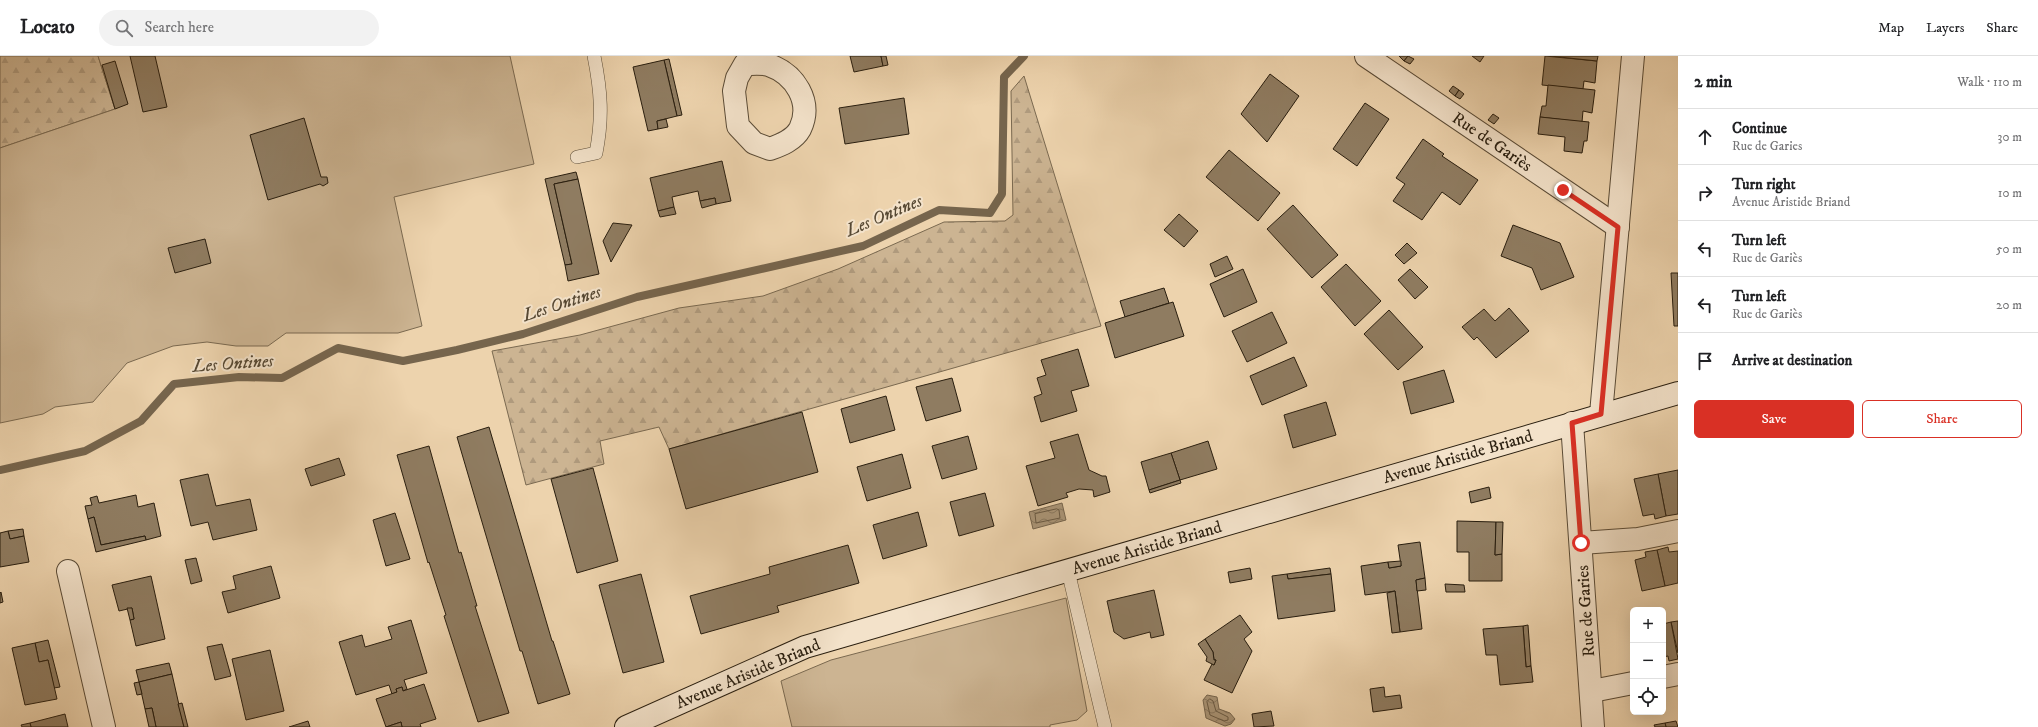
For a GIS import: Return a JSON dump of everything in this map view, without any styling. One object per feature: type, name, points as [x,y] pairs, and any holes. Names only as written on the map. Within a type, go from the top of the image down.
[{"type":"street","name":"Rue de Gariès","points":[[1366,56],[1618,227]]},
{"type":"street","points":[[1601,414],[1633,56]]},
{"type":"street","name":"Avenue Aristide Briand","points":[[626,727],[805,647],[1601,414],[1678,393]]},
{"type":"street","name":"Rue de Garies","points":[[1572,423],[1592,691],[1593,727]]},
{"type":"street","points":[[1581,543],[1638,539],[1678,531]]},
{"type":"street","points":[[68,571],[104,727]]},
{"type":"street","points":[[1666,676],[1678,674]]},
{"type":"street","points":[[1592,691],[1630,684]]},
{"type":"lane","points":[[577,157],[596,153],[601,130],[600,87],[594,56]]},
{"type":"lane","points":[[1068,571],[1105,727]]},
{"type":"green space","points":[[0,56],[98,56],[115,109],[0,148]]},
{"type":"green space","points":[[98,56],[510,56],[534,164],[394,197],[422,326],[398,333],[286,333],[268,346],[236,346],[207,342],[173,346],[127,363],[93,402],[55,407],[43,414],[0,423],[0,148],[115,109]]},
{"type":"green space","points":[[1024,76],[1101,326],[669,449],[659,427],[600,441],[604,464],[526,485],[492,351],[580,335],[679,308],[763,296],[838,269],[944,222],[1005,221],[1013,215],[1011,91]]},
{"type":"green space","points":[[1066,598],[1087,711],[1077,720],[1050,725],[1050,727],[792,727],[781,681],[831,660]]},
{"type":"water","points":[[1062,503],[1066,520],[1033,529],[1029,512]]},
{"type":"water","points":[[1207,695],[1217,697],[1219,709],[1230,713],[1235,719],[1231,724],[1225,726],[1206,718],[1203,700]]},
{"type":"building","points":[[130,56],[155,56],[167,107],[143,112]]},
{"type":"building","points":[[850,56],[881,56],[883,66],[854,72]]},
{"type":"building","points":[[881,56],[886,56],[888,65],[883,66]]},
{"type":"building","points":[[1399,56],[1408,56],[1404,61]]},
{"type":"building","points":[[1408,56],[1414,59],[1410,64],[1404,61]]},
{"type":"building","points":[[1472,56],[1484,56],[1480,62]]},
{"type":"building","points":[[1545,56],[1597,61],[1595,83],[1584,81],[1583,89],[1542,85]]},
{"type":"building","points":[[1550,56],[1598,56],[1597,61]]},
{"type":"building","points":[[669,59],[682,115],[677,116],[664,60]]},
{"type":"building","points":[[664,60],[677,116],[657,121],[658,129],[648,131],[633,67]]},
{"type":"building","points":[[115,61],[128,104],[115,109],[102,65]]},
{"type":"building","points":[[1270,74],[1299,96],[1267,142],[1241,114]]},
{"type":"building","points":[[1548,85],[1595,90],[1592,113],[1583,111],[1582,122],[1540,117],[1542,106],[1546,106]]},
{"type":"building","points":[[1453,86],[1459,90],[1455,96],[1449,91]]},
{"type":"building","points":[[1459,90],[1464,94],[1460,99],[1455,96]]},
{"type":"building","points":[[904,98],[909,134],[845,144],[839,108]]},
{"type":"building","points":[[1365,103],[1389,119],[1357,166],[1333,149]]},
{"type":"building","points":[[1493,114],[1499,118],[1494,124],[1488,120]]},
{"type":"building","points":[[1540,117],[1589,122],[1587,141],[1584,141],[1582,153],[1564,151],[1565,137],[1538,134]]},
{"type":"building","points":[[304,118],[321,177],[327,177],[328,183],[323,186],[320,184],[268,200],[250,135]]},
{"type":"building","points":[[666,119],[668,127],[658,129],[657,121]]},
{"type":"building","points":[[1423,139],[1444,154],[1442,156],[1478,180],[1460,205],[1442,192],[1422,220],[1393,201],[1405,184],[1396,178]]},
{"type":"building","points":[[1229,150],[1280,193],[1258,221],[1206,177]]},
{"type":"building","points":[[722,161],[731,201],[716,204],[715,198],[700,201],[698,191],[672,197],[674,207],[658,211],[650,178]]},
{"type":"building","points":[[576,172],[578,179],[554,184],[572,264],[565,265],[545,179]]},
{"type":"building","points":[[578,179],[599,274],[568,281],[565,265],[572,264],[554,184]]},
{"type":"building","points":[[715,198],[716,204],[702,208],[700,201]]},
{"type":"building","points":[[1293,205],[1338,255],[1312,278],[1267,229]]},
{"type":"building","points":[[674,207],[676,214],[660,217],[658,211]]},
{"type":"building","points":[[1179,214],[1198,231],[1184,247],[1164,230]]},
{"type":"building","points":[[613,223],[632,225],[611,262],[603,241]]},
{"type":"building","points":[[1513,225],[1560,243],[1574,277],[1541,290],[1532,268],[1501,256]]},
{"type":"building","points":[[205,239],[211,263],[175,273],[168,248]]},
{"type":"building","points":[[1407,243],[1417,253],[1404,264],[1395,255]]},
{"type":"building","points":[[1227,256],[1233,269],[1215,277],[1210,264]]},
{"type":"building","points":[[1346,264],[1381,301],[1355,326],[1321,287]]},
{"type":"building","points":[[1243,269],[1257,302],[1224,317],[1210,284]]},
{"type":"building","points":[[1410,269],[1428,287],[1415,299],[1398,280]]},
{"type":"building","points":[[1671,273],[1678,273],[1678,326],[1674,326]]},
{"type":"building","points":[[1164,288],[1169,303],[1125,317],[1120,301]]},
{"type":"building","points":[[1173,302],[1184,336],[1115,358],[1105,323]]},
{"type":"building","points":[[1509,308],[1529,331],[1496,358],[1477,337],[1474,340],[1462,327],[1484,309],[1495,321]]},
{"type":"building","points":[[1389,310],[1423,347],[1398,370],[1364,334]]},
{"type":"building","points":[[1272,312],[1287,343],[1247,362],[1232,331]]},
{"type":"building","points":[[1078,349],[1089,386],[1071,391],[1077,411],[1041,422],[1034,397],[1042,394],[1037,378],[1046,375],[1041,360]]},
{"type":"building","points":[[1294,357],[1307,386],[1262,405],[1250,376]]},
{"type":"building","points":[[1444,370],[1454,402],[1411,414],[1403,382]]},
{"type":"building","points":[[952,378],[961,411],[926,421],[916,387]]},
{"type":"building","points":[[886,396],[895,430],[850,443],[841,409]]},
{"type":"building","points":[[1326,402],[1336,435],[1293,448],[1284,415]]},
{"type":"building","points":[[802,412],[818,472],[686,509],[669,449]]},
{"type":"building","points":[[489,427],[552,641],[570,694],[538,704],[522,651],[520,651],[457,437]]},
{"type":"building","points":[[1078,434],[1089,470],[1102,476],[1106,476],[1110,492],[1094,497],[1093,490],[1079,489],[1066,493],[1068,497],[1038,506],[1026,466],[1055,458],[1050,442]]},
{"type":"building","points":[[968,436],[977,469],[942,479],[932,446]]},
{"type":"building","points":[[1208,441],[1217,469],[1180,480],[1171,453]]},
{"type":"building","points":[[429,446],[459,553],[461,552],[477,606],[475,606],[509,713],[478,722],[444,616],[446,615],[429,562],[428,563],[397,455]]},
{"type":"building","points":[[1171,453],[1180,480],[1149,490],[1141,462]]},
{"type":"building","points":[[902,454],[911,488],[867,501],[857,467]]},
{"type":"building","points":[[339,458],[345,475],[311,486],[305,469]]},
{"type":"building","points":[[593,468],[618,561],[577,573],[551,479]]},
{"type":"building","points":[[1678,470],[1678,514],[1666,516],[1658,474]]},
{"type":"building","points":[[208,474],[216,506],[250,499],[257,530],[213,540],[208,522],[191,526],[180,480]]},
{"type":"building","points":[[1658,474],[1666,516],[1655,519],[1654,514],[1643,516],[1634,479]]},
{"type":"building","points":[[1180,480],[1181,483],[1150,493],[1149,490]]},
{"type":"building","points":[[1489,487],[1491,498],[1471,503],[1469,492]]},
{"type":"building","points":[[985,493],[994,526],[959,536],[950,502]]},
{"type":"building","points":[[136,495],[138,507],[154,503],[161,536],[146,540],[145,536],[101,545],[94,517],[88,519],[85,506],[92,505],[90,498],[97,496],[99,503]]},
{"type":"building","points":[[918,512],[927,546],[883,559],[873,525]]},
{"type":"building","points":[[395,513],[410,559],[386,566],[373,520]]},
{"type":"building","points":[[94,517],[101,545],[145,536],[146,540],[96,552],[88,519]]},
{"type":"building","points":[[1457,521],[1496,522],[1495,555],[1502,554],[1502,581],[1469,581],[1469,552],[1457,552]]},
{"type":"building","points":[[1496,522],[1503,522],[1502,554],[1495,555]]},
{"type":"building","points":[[23,529],[24,536],[10,539],[8,531]]},
{"type":"building","points":[[8,531],[10,539],[24,536],[29,562],[0,567],[0,533]]},
{"type":"building","points":[[1420,542],[1425,578],[1416,580],[1422,629],[1400,632],[1395,591],[1365,595],[1361,566],[1388,562],[1389,568],[1401,566],[1398,545]]},
{"type":"building","points":[[848,545],[859,583],[777,606],[779,612],[701,634],[690,596],[770,574],[769,567]]},
{"type":"building","points":[[1668,547],[1669,552],[1678,551],[1678,583],[1665,586],[1657,550]]},
{"type":"building","points":[[1657,550],[1665,586],[1642,591],[1635,560],[1646,557],[1645,552]]},
{"type":"building","points":[[196,558],[202,581],[191,584],[185,560]]},
{"type":"building","points":[[1401,561],[1401,566],[1389,568],[1388,562]]},
{"type":"building","points":[[271,566],[280,598],[228,613],[222,592],[236,589],[233,576]]},
{"type":"building","points":[[1250,568],[1252,579],[1230,583],[1228,572]]},
{"type":"building","points":[[1330,568],[1331,574],[1288,579],[1287,574]]},
{"type":"building","points":[[641,574],[664,662],[623,673],[599,585]]},
{"type":"building","points":[[1287,574],[1288,579],[1331,574],[1335,611],[1278,619],[1272,576]]},
{"type":"building","points":[[151,576],[165,639],[136,646],[130,620],[134,619],[132,608],[119,611],[112,585]]},
{"type":"building","points":[[1425,578],[1426,590],[1417,591],[1416,580]]},
{"type":"building","points":[[1445,584],[1464,585],[1465,592],[1446,592]]},
{"type":"building","points":[[1154,590],[1164,635],[1151,638],[1150,632],[1124,639],[1114,632],[1107,601]]},
{"type":"building","points":[[1395,591],[1400,632],[1392,633],[1387,593]]},
{"type":"building","points":[[1,592],[3,602],[0,603],[0,593]]},
{"type":"building","points":[[127,608],[132,608],[134,619],[130,620]]},
{"type":"building","points":[[1240,615],[1252,632],[1244,639],[1252,651],[1232,693],[1204,680],[1212,664],[1214,665],[1216,660],[1214,660],[1213,652],[1205,639]]},
{"type":"building","points":[[411,620],[427,673],[404,680],[407,689],[403,691],[402,687],[396,689],[397,692],[392,694],[389,685],[356,695],[339,642],[362,635],[365,647],[392,639],[388,627]]},
{"type":"building","points":[[1678,621],[1678,653],[1671,622]]},
{"type":"building","points":[[1671,622],[1678,659],[1669,661],[1668,656],[1666,656],[1666,623]]},
{"type":"building","points":[[1528,625],[1531,666],[1526,667],[1523,626]]},
{"type":"building","points":[[1523,626],[1526,667],[1531,666],[1533,682],[1500,685],[1497,655],[1486,655],[1483,629]]},
{"type":"building","points":[[1205,639],[1213,652],[1214,660],[1216,660],[1214,665],[1206,661],[1207,657],[1198,644]]},
{"type":"building","points":[[48,640],[60,687],[54,688],[48,660],[39,662],[35,643]]},
{"type":"building","points":[[35,643],[39,662],[48,660],[57,699],[25,705],[12,648]]},
{"type":"building","points":[[222,644],[231,676],[215,680],[207,647]]},
{"type":"building","points":[[270,650],[284,711],[246,720],[232,659]]},
{"type":"building","points":[[169,663],[172,674],[139,682],[136,670]]},
{"type":"building","points":[[172,674],[184,727],[156,727],[152,708],[145,709],[139,682]]},
{"type":"building","points":[[139,682],[142,694],[137,695],[134,683]]},
{"type":"building","points":[[424,684],[436,719],[420,724],[421,727],[402,727],[401,722],[386,727],[376,699],[397,692],[396,689],[402,687],[403,691]]},
{"type":"building","points":[[1384,687],[1385,697],[1400,695],[1402,708],[1373,712],[1370,689]]},
{"type":"building","points":[[182,703],[188,727],[184,727],[178,704]]},
{"type":"building","points":[[152,708],[156,727],[149,727],[145,709]]},
{"type":"building","points":[[1271,711],[1274,726],[1254,727],[1252,714]]},
{"type":"building","points":[[65,714],[68,727],[31,727],[30,723]]},
{"type":"building","points":[[308,721],[310,727],[289,727]]},
{"type":"building","points":[[1676,721],[1678,727],[1666,727],[1665,723]]},
{"type":"building","points":[[401,722],[402,727],[386,727]]},
{"type":"building","points":[[30,723],[31,727],[22,727],[21,725]]},
{"type":"building","points":[[1665,723],[1666,727],[1655,727],[1654,725]]},
{"type":"waterway","name":"Les Ontines","points":[[0,470],[85,451],[141,421],[174,384],[239,377],[282,378],[338,348],[403,361],[457,350],[523,334],[637,297],[863,246],[939,210],[990,213],[1002,194],[1004,77],[1024,56]]},
{"type":"route","points":[[1563,190],[1618,227],[1601,414],[1572,423],[1581,543]]}]
